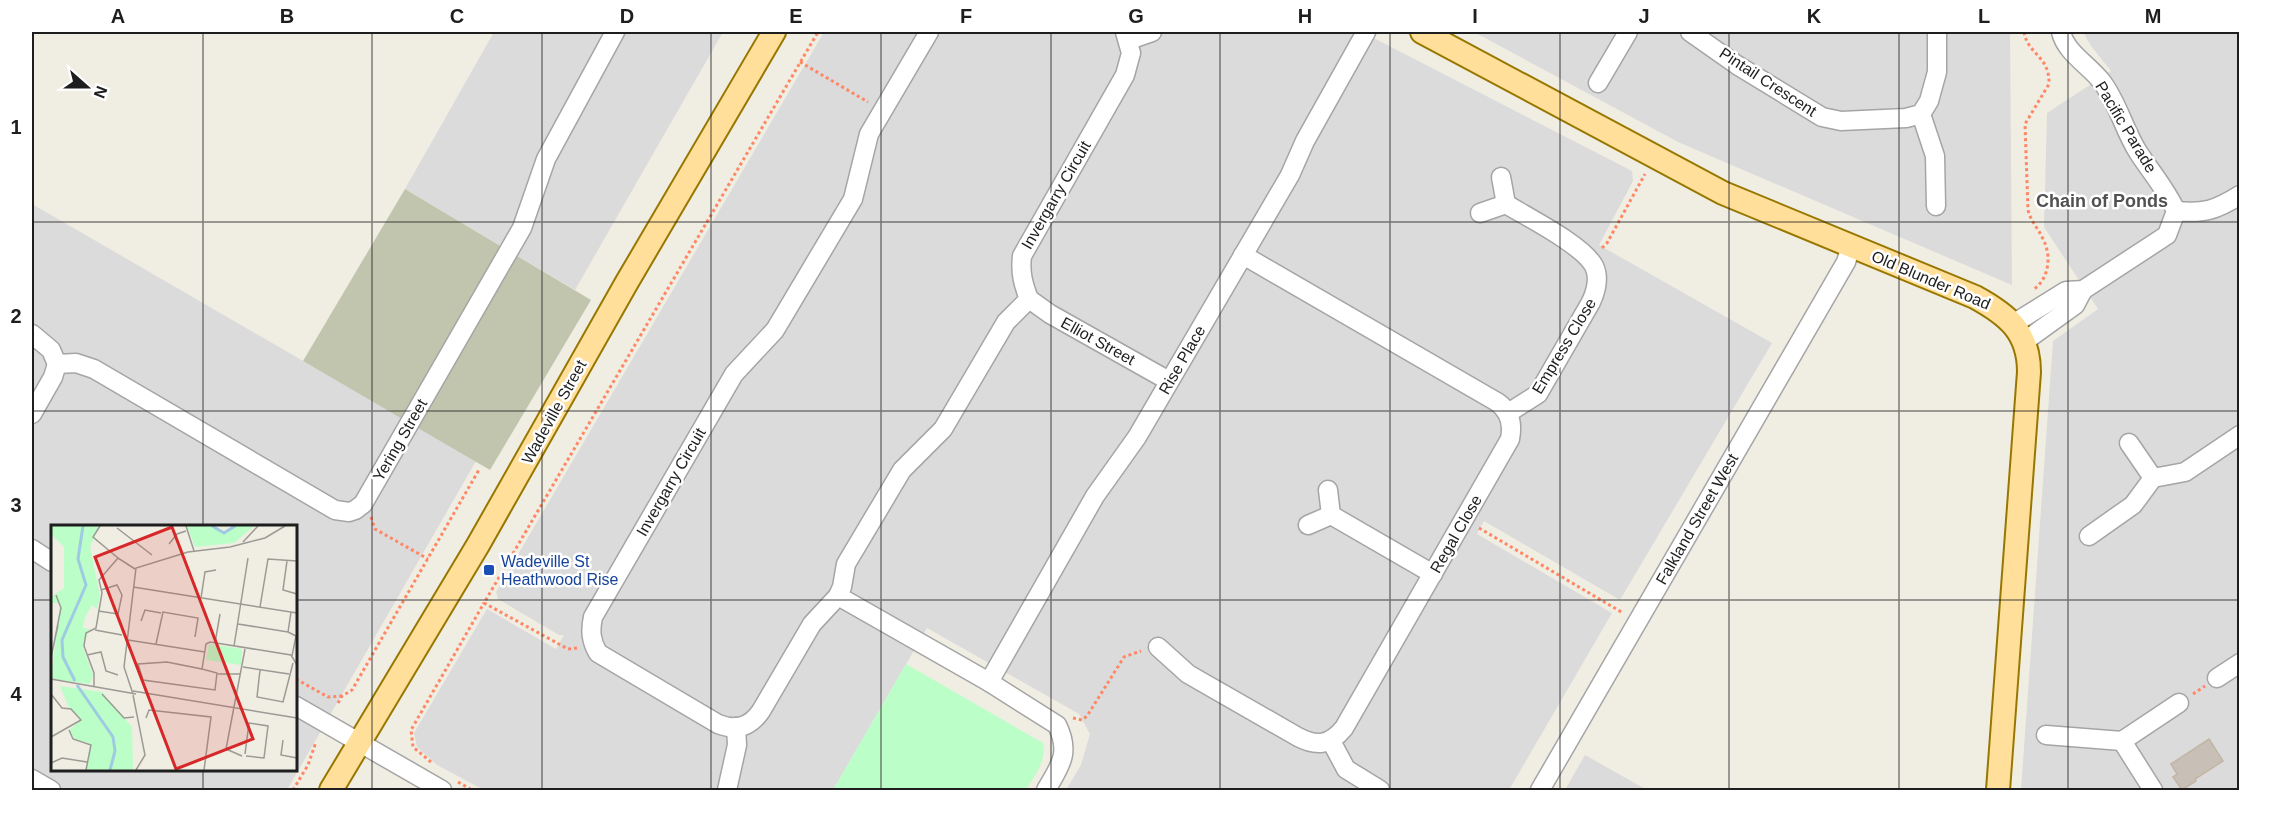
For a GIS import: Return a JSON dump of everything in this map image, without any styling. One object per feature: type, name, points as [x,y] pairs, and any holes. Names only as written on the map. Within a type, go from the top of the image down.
[{"type":"main road","name":"Wadeville Street","points":[[331,790],[478,545],[627,282],[774,32]]},
{"type":"main road","name":"Old Blunder Road","points":[[1422,32],[1724,193],[1976,297],[1997,309],[2019,333]]},
{"type":"main road","points":[[1998,790],[2029,372],[2029,356],[2019,333]]},
{"type":"street","name":"Yering Street","points":[[359,508],[522,228],[546,159],[615,32]]},
{"type":"street","name":"Invergarry Circuit","points":[[594,646],[591,628],[593,617],[734,374],[776,330],[853,199],[869,134],[929,32]]},
{"type":"street","points":[[1127,36],[1152,32]]},
{"type":"street","name":"Rise Place","points":[[989,682],[1095,496],[1137,437],[1290,175],[1305,141],[1366,32]]},
{"type":"street","points":[[1598,83],[1628,32]]},
{"type":"street","name":"Pintail Crescent","points":[[1690,32],[1737,65],[1822,117],[1841,121],[1906,118],[1921,114]]},
{"type":"street","points":[[1936,206],[1935,156],[1921,114],[1929,101],[1937,72],[1937,32]]},
{"type":"street","name":"Pacific Parade","points":[[2061,32],[2072,52],[2101,81],[2112,98],[2137,151],[2169,194],[2176,211]]},
{"type":"street","name":"Invergarry Circuit","points":[[1029,299],[1022,277],[1022,256],[1125,75],[1131,61],[1127,36]]},
{"type":"street","points":[[1501,177],[1506,204],[1578,249],[1590,260]]},
{"type":"street","points":[[2019,333],[2075,305],[2083,290],[2168,234],[2176,211],[2195,213],[2218,209],[2240,195]]},
{"type":"street","points":[[1480,213],[1506,204]]},
{"type":"street","name":"Falkland Street West","points":[[1540,790],[1846,262],[1851,246]]},
{"type":"street","points":[[1243,255],[1497,402],[1508,413]]},
{"type":"street","name":"Empress Close","points":[[1508,413],[1538,394],[1592,302],[1597,277],[1595,267],[1590,260]]},
{"type":"street","points":[[2019,333],[2038,308],[2066,291],[2083,290]]},
{"type":"street","points":[[594,646],[604,657],[718,724],[730,728],[745,726],[755,720],[812,624],[838,596],[846,564],[902,470],[943,429],[1006,322],[1029,299]]},
{"type":"street","name":"Elliot Street","points":[[1029,299],[1050,314],[1169,381]]},
{"type":"street","points":[[32,334],[51,350],[57,364],[53,377],[32,414]]},
{"type":"street","points":[[57,364],[76,363],[94,369],[335,510],[349,512],[359,508]]},
{"type":"street","name":"Regal Close","points":[[1331,741],[1344,728],[1510,439],[1512,430],[1508,413]]},
{"type":"street","points":[[2089,536],[2133,505],[2153,478],[2186,472],[2240,435]]},
{"type":"street","points":[[2129,443],[2153,478]]},
{"type":"street","points":[[1328,490],[1331,515]]},
{"type":"street","points":[[1308,525],[1331,515]]},
{"type":"street","points":[[1331,515],[1433,574]]},
{"type":"street","points":[[32,549],[51,561]]},
{"type":"street","points":[[838,596],[989,682],[1057,725],[1063,737],[1065,752],[1046,790]]},
{"type":"street","points":[[1158,646],[1188,674],[1298,737],[1315,744],[1331,741],[1346,770],[1380,790]]},
{"type":"street","points":[[2217,678],[2240,663]]},
{"type":"street","points":[[2046,735],[2122,741],[2179,703]]},
{"type":"street","points":[[297,707],[358,743],[449,786]]},
{"type":"street","points":[[727,790],[737,745],[736,727]]},
{"type":"street","points":[[2122,741],[2153,790]]},
{"type":"street","points":[[32,778],[51,790]]},
{"type":"path","points":[[435,766],[413,747],[411,730],[684,258],[818,32]]},
{"type":"path","points":[[2024,32],[2027,41],[2047,65],[2049,77],[2049,84],[2025,124],[2028,210],[2045,242],[2048,258],[2046,275],[2030,293],[2038,308]]},
{"type":"path","points":[[800,62],[883,111]]},
{"type":"path","points":[[1590,260],[1607,243],[1654,156]]},
{"type":"path","points":[[297,680],[328,697],[342,696],[352,690],[480,468]]},
{"type":"path","points":[[359,508],[370,515],[375,529],[428,559]]},
{"type":"path","points":[[1465,519],[1638,622]]},
{"type":"path","points":[[484,603],[568,649],[594,646]]},
{"type":"path","points":[[1066,714],[1082,720],[1088,716],[1124,657],[1158,646]]},
{"type":"path","points":[[2179,703],[2217,678]]},
{"type":"path","points":[[338,703],[342,696]]},
{"type":"path","points":[[293,790],[308,765],[316,742]]},
{"type":"path","points":[[449,786],[472,790]]},
{"type":"shaded area","points":[[494,32],[723,32],[575,290],[405,189]]},
{"type":"shaded area","points":[[824,32],[1362,32],[1632,171],[1633,181],[1599,245],[1772,343],[1620,600],[1484,521],[1477,534],[1612,613],[1509,790],[1066,790],[1081,765],[1090,734],[1079,714],[927,628],[833,790],[484,790],[437,765],[417,747],[414,733],[487,609],[556,649],[564,635],[559,635],[498,599],[496,592]]},
{"type":"shaded area","points":[[1474,32],[2010,32],[2012,285],[1678,142]]},
{"type":"shaded area","points":[[2083,32],[2239,32],[2239,790],[2021,790],[2053,341],[2098,309],[2044,227],[2047,113],[2111,71]]},
{"type":"shaded area","points":[[405,189],[591,300],[490,470],[303,361]]},
{"type":"shaded area","points":[[32,204],[476,461],[287,790],[32,790]]},
{"type":"shaded area","points":[[1585,755],[1647,790],[1565,790]]},
{"type":"green space","points":[[906,664],[1043,743],[1041,762],[1026,790],[833,790]]},
{"type":"building","points":[[2209,739],[2223,761],[2182,790],[2173,777],[2177,774],[2171,764]]},
{"type":"place","name":"Wadeville St Heathwood Rise","points":[[489,570]]},
{"type":"district","name":"Chain of Ponds","points":[[2102,201]]}]
